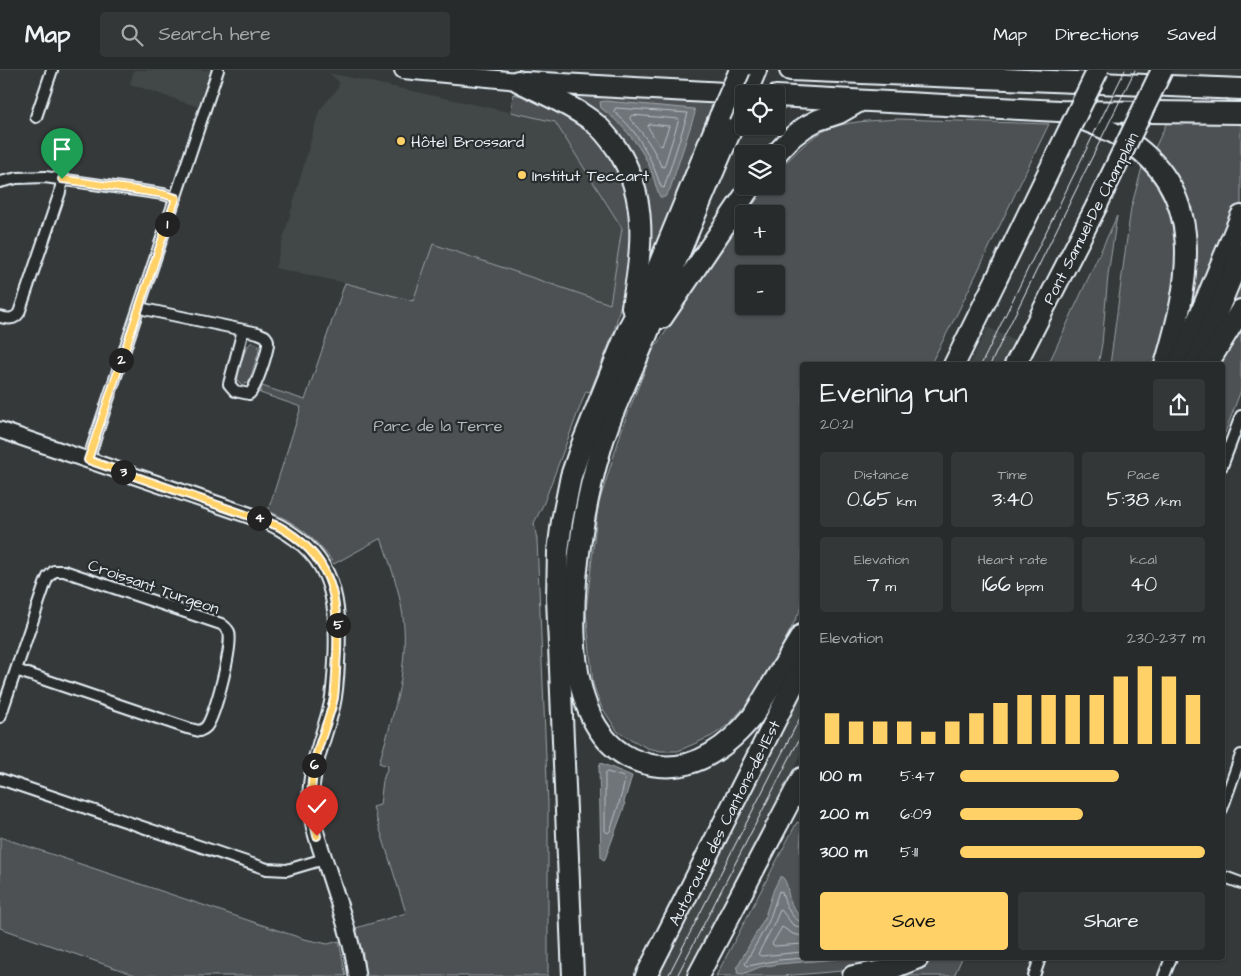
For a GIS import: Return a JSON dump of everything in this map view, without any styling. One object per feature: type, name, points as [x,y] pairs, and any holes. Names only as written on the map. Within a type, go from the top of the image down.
[{"type":"highway","points":[[740,70],[734,111],[644,344],[619,396],[602,443],[590,485],[579,548],[575,620],[577,665],[584,702],[594,723],[611,745],[624,755],[640,762],[670,766],[686,764],[701,759],[724,746],[753,716],[800,638]]},
{"type":"highway","points":[[749,85],[756,70]]},
{"type":"highway","points":[[790,70],[1241,89]]},
{"type":"highway","points":[[956,362],[1098,70]]},
{"type":"highway","name":"Pont Samuel-De Champlain","points":[[1017,362],[1100,199],[1162,70]]},
{"type":"highway","points":[[518,81],[735,93]]},
{"type":"highway","points":[[518,81],[570,107],[594,122],[615,147],[628,168],[639,203],[641,232],[638,279],[629,327]]},
{"type":"highway","points":[[785,97],[1059,110],[1241,113]]},
{"type":"highway","points":[[784,145],[805,127],[818,120],[839,113],[860,101]]},
{"type":"highway","points":[[1059,110],[1110,131],[1138,148],[1159,170],[1176,199],[1185,230],[1187,268],[1166,362]]},
{"type":"highway","points":[[573,976],[557,598],[558,552],[565,507],[576,462],[592,416],[629,327],[647,294],[734,111]]},
{"type":"highway","points":[[644,344],[745,195]]},
{"type":"highway","points":[[1180,362],[1241,216]]},
{"type":"highway","points":[[1196,362],[1241,254]]},
{"type":"highway","points":[[1209,362],[1241,310]]},
{"type":"highway","name":"Autoroute des Cantons-de-l'Est","points":[[646,976],[800,672]]},
{"type":"highway","points":[[698,976],[800,782]]},
{"type":"highway","points":[[853,976],[888,970],[913,960]]},
{"type":"main road","points":[[403,70],[518,81]]},
{"type":"street","points":[[36,117],[52,70]]},
{"type":"street","points":[[88,460],[218,70]]},
{"type":"street","points":[[0,182],[17,178],[37,177],[62,179],[163,194],[176,198]]},
{"type":"street","points":[[0,316],[10,319],[19,313],[60,192],[62,179]]},
{"type":"street","points":[[138,308],[243,330],[267,338],[268,342],[254,387],[249,394],[235,391],[229,384],[243,330]]},
{"type":"street","points":[[1225,458],[1241,416]]},
{"type":"street","points":[[0,430],[268,522],[293,536],[308,548],[321,564],[334,593],[338,625],[334,696],[314,762],[311,782],[312,813],[350,942],[356,976]]},
{"type":"street","name":"Croissant Turgeon","points":[[0,717],[16,670],[46,584],[48,577],[54,570],[64,571],[220,624],[229,633],[228,655],[222,684],[207,725],[199,731],[16,670]]},
{"type":"street","points":[[1225,803],[1238,775],[1241,755]]},
{"type":"street","points":[[0,779],[267,869],[288,870],[324,859]]},
{"type":"street","points":[[1225,877],[1241,883]]},
{"type":"street","points":[[1034,976],[1039,960]]},
{"type":"street","points":[[1164,976],[1169,960]]},
{"type":"shaded area","points":[[134,70],[210,70],[198,107],[130,84]]},
{"type":"shaded area","points":[[329,73],[555,122],[622,228],[610,305],[433,244],[413,301],[345,283],[275,268],[319,111],[338,88],[339,82]]},
{"type":"shaded area","points":[[988,327],[1015,341],[1004,362],[970,362]]},
{"type":"shaded area","points":[[800,699],[800,757],[685,976],[660,976]]},
{"type":"green space","points":[[555,93],[723,100],[648,281],[648,207],[643,179],[631,154]]},
{"type":"green space","name":"Parc de la Terre","points":[[513,94],[550,102],[601,137],[634,200],[631,279],[622,299],[614,332],[590,392],[586,391],[543,505],[534,523],[537,540],[548,805],[548,976],[366,976],[363,954],[356,928],[406,913],[373,807],[380,805],[383,780],[388,766],[379,763],[401,679],[404,627],[401,604],[381,538],[334,564],[321,547],[305,532],[287,520],[268,511],[301,407],[260,393],[262,386],[305,400],[345,283],[413,301],[433,244],[610,304],[622,228],[555,122],[511,112]]},
{"type":"green space","points":[[1169,118],[1241,120],[1241,204],[1181,348],[1193,290],[1196,259],[1190,216],[1154,150]]},
{"type":"green space","points":[[898,119],[1049,124],[956,316],[932,362],[800,362],[800,611],[771,667],[747,704],[728,725],[712,736],[678,751],[661,751],[647,748],[618,732],[601,706],[593,684],[586,611],[598,506],[624,423],[653,350],[735,231],[735,255],[785,255],[785,205],[753,205],[760,195],[785,195],[785,164],[815,136],[831,128],[849,123]]},
{"type":"green space","points":[[1143,164],[1168,196],[1179,236],[1178,267],[1160,362],[1110,362],[1131,208]]},
{"type":"green space","points":[[1117,216],[1108,275],[1099,362],[1049,362]]},
{"type":"green space","points":[[1241,277],[1241,303],[1211,348]]},
{"type":"green space","points":[[1241,327],[1241,390],[1225,433],[1225,362],[1220,362]]},
{"type":"green space","points":[[252,342],[259,345],[259,351],[248,383],[242,385],[238,381],[240,366],[249,344]]},
{"type":"green space","points":[[797,822],[800,823],[800,960],[899,960],[866,969],[782,976],[716,976]]},
{"type":"green space","points":[[0,837],[304,939],[328,944],[339,941],[346,976],[138,976],[0,928]]},
{"type":"green space","points":[[929,960],[961,960],[954,976],[886,976],[900,973]]},
{"type":"water","points":[[600,102],[694,109],[695,113],[670,189],[665,197],[660,197],[650,167],[639,147],[615,119],[601,108]]},
{"type":"water","points":[[601,763],[632,776],[624,802],[625,805],[604,860],[601,858],[599,767]]},
{"type":"water","points":[[780,877],[782,877],[787,886],[791,903],[800,916],[800,960],[826,960],[779,964],[760,967],[743,974],[737,973],[738,965],[764,919]]},
{"type":"tram line","points":[[982,362],[1125,70]]},
{"type":"tram line","points":[[991,362],[1135,70]]},
{"type":"tram line","points":[[668,976],[800,718]]},
{"type":"tram line","points":[[677,976],[800,738]]},
{"type":"place","name":"Hôtel Brossard","points":[[401,141]]},
{"type":"place","name":"Institut Teccart","points":[[522,175]]},
{"type":"route","points":[[62,179],[163,194],[176,198],[88,460],[261,519],[286,530],[308,548],[321,564],[330,582],[336,603],[338,625],[336,675],[332,706],[314,762],[311,782],[312,813],[317,836]]}]
